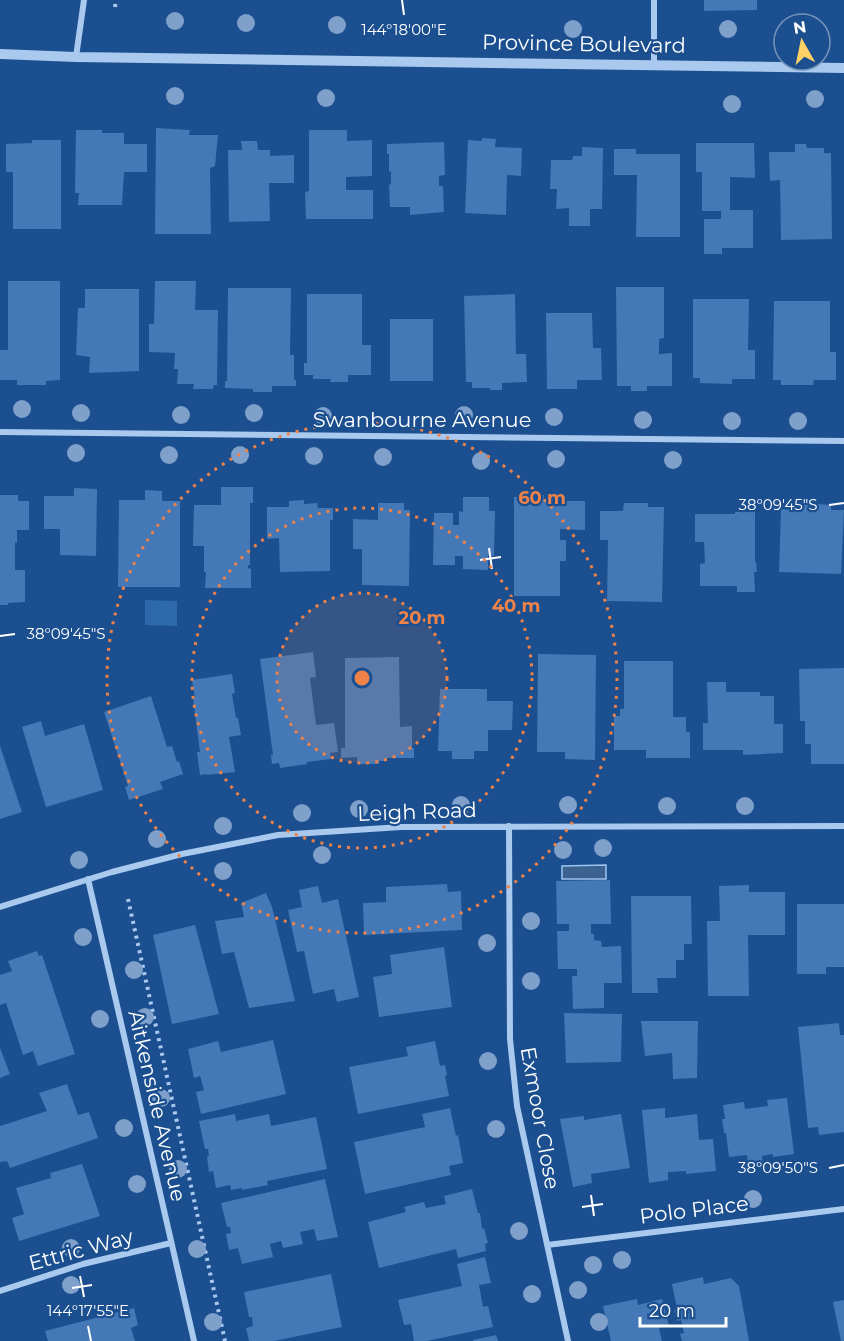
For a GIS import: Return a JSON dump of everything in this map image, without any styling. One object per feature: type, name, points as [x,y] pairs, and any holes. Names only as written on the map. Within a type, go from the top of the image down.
[{"type":"street","points":[[76,57],[84,0]]},
{"type":"street","points":[[654,0],[654,64]]},
{"type":"street","name":"Province Boulevard","points":[[0,54],[844,68]]},
{"type":"street","name":"Swanbourne Avenue","points":[[0,432],[844,441]]},
{"type":"street","name":"Exmoor Close","points":[[509,826],[510,1039],[517,1106],[568,1341]]},
{"type":"street","name":"Leigh Road","points":[[0,907],[88,879],[182,854],[278,835],[401,827],[844,826]]},
{"type":"street","name":"Aitkenside Avenue","points":[[88,879],[194,1341]]},
{"type":"street","name":"Polo Place","points":[[547,1245],[844,1209]]},
{"type":"street","name":"Ettric Way","points":[[0,1291],[83,1264],[171,1244]]},
{"type":"path","points":[[115,8],[116,0]]},
{"type":"path","points":[[128,899],[225,1341]]},
{"type":"shaded area","points":[[145,600],[177,601],[177,626],[145,625]]},
{"type":"shaded area","points":[[606,865],[606,879],[562,879],[562,866]]},
{"type":"building","points":[[704,0],[757,0],[757,10],[704,11]]},
{"type":"building","points":[[156,128],[190,130],[189,135],[218,135],[215,166],[210,168],[211,234],[155,234]]},
{"type":"building","points":[[76,130],[124,133],[124,144],[147,144],[147,172],[124,172],[122,205],[78,205],[79,193],[75,193]]},
{"type":"building","points":[[309,130],[347,130],[347,141],[372,140],[372,176],[346,177],[346,190],[373,190],[373,219],[306,219],[305,192],[309,191]]},
{"type":"building","points":[[482,138],[496,139],[495,147],[522,148],[521,176],[507,175],[506,215],[465,213],[468,140],[482,141]]},
{"type":"building","points":[[32,140],[61,140],[61,229],[13,229],[13,172],[6,172],[6,144],[32,143]]},
{"type":"building","points":[[241,141],[257,141],[258,150],[270,150],[270,156],[294,155],[294,183],[269,183],[270,221],[229,222],[228,150],[242,150]]},
{"type":"building","points":[[444,142],[445,175],[439,176],[439,186],[443,186],[444,212],[410,215],[410,207],[390,207],[391,171],[389,172],[387,144]]},
{"type":"building","points":[[696,143],[754,143],[755,178],[730,177],[730,210],[753,210],[753,248],[722,248],[722,254],[704,254],[704,219],[721,219],[721,211],[702,211],[702,172],[696,172]]},
{"type":"building","points":[[795,144],[806,144],[807,148],[824,148],[824,153],[831,153],[832,239],[781,240],[780,180],[770,181],[769,152],[795,152]]},
{"type":"building","points":[[582,147],[603,148],[602,209],[590,209],[590,226],[569,226],[569,208],[556,209],[557,189],[550,189],[551,160],[572,160],[573,156],[582,156]]},
{"type":"building","points":[[614,149],[636,149],[636,154],[680,154],[680,237],[636,237],[637,175],[614,175]]},
{"type":"building","points":[[8,281],[60,281],[60,380],[46,381],[46,385],[17,385],[17,380],[0,380],[0,350],[8,350]]},
{"type":"building","points":[[155,281],[196,281],[195,310],[218,310],[217,385],[214,385],[213,389],[193,389],[194,384],[177,384],[178,369],[174,369],[175,353],[149,352],[149,324],[154,324]]},
{"type":"building","points":[[616,287],[664,287],[664,338],[659,339],[659,354],[672,353],[672,386],[647,386],[647,391],[631,391],[631,386],[617,386]]},
{"type":"building","points":[[228,288],[291,288],[290,355],[294,355],[296,386],[272,386],[272,392],[225,388]]},
{"type":"building","points":[[85,289],[139,289],[139,371],[89,373],[90,357],[76,355],[78,308],[85,308]]},
{"type":"building","points":[[307,294],[362,294],[362,345],[371,345],[371,375],[348,375],[348,382],[330,382],[331,379],[313,379],[313,375],[304,375],[304,363],[307,363]]},
{"type":"building","points":[[515,294],[516,354],[526,354],[527,382],[502,383],[502,390],[472,388],[472,382],[466,382],[464,296]]},
{"type":"building","points":[[693,299],[749,299],[748,350],[755,350],[755,379],[732,379],[732,384],[700,383],[700,378],[693,378]]},
{"type":"building","points":[[774,301],[830,301],[830,352],[836,352],[836,380],[814,380],[813,385],[781,385],[781,380],[773,380]]},
{"type":"building","points":[[546,313],[592,313],[593,348],[601,348],[602,380],[577,380],[577,389],[547,389]]},
{"type":"building","points":[[390,319],[433,319],[433,381],[390,381]]},
{"type":"building","points":[[221,487],[253,487],[253,503],[250,503],[250,565],[248,565],[251,569],[251,588],[205,588],[204,546],[193,546],[194,505],[221,505]]},
{"type":"building","points":[[74,488],[97,489],[96,556],[60,555],[60,529],[44,529],[44,496],[74,496]]},
{"type":"building","points":[[145,490],[162,491],[162,501],[180,501],[180,587],[118,587],[119,500],[145,500]]},
{"type":"building","points":[[0,495],[18,495],[18,501],[29,501],[29,530],[17,530],[17,543],[15,542],[15,570],[25,570],[25,602],[8,603],[8,605],[0,605]]},
{"type":"building","points":[[524,495],[544,495],[544,501],[585,501],[585,530],[560,529],[560,540],[566,540],[566,561],[560,561],[560,596],[514,596],[514,497],[524,497]]},
{"type":"building","points":[[463,497],[489,497],[489,511],[495,511],[494,556],[488,556],[488,570],[463,569],[463,556],[455,556],[455,565],[433,565],[434,513],[453,513],[453,525],[459,525],[459,511],[463,512]]},
{"type":"building","points":[[304,500],[304,504],[317,503],[318,508],[333,508],[333,520],[330,520],[330,571],[280,572],[279,538],[267,539],[267,507],[289,507],[289,501]]},
{"type":"building","points":[[802,501],[831,505],[831,510],[844,510],[841,574],[779,572],[781,509],[801,510]]},
{"type":"building","points":[[378,503],[404,503],[404,510],[410,510],[409,586],[362,585],[362,549],[353,549],[353,519],[378,520]]},
{"type":"building","points":[[624,503],[648,503],[648,507],[664,507],[662,602],[607,601],[608,540],[600,540],[600,511],[623,511]]},
{"type":"building","points":[[735,512],[755,512],[757,572],[754,572],[755,592],[737,592],[737,586],[700,586],[700,564],[705,563],[704,542],[695,542],[695,514],[735,514]]},
{"type":"building","points":[[313,652],[316,677],[310,678],[316,725],[334,723],[338,752],[330,753],[331,759],[280,768],[279,763],[272,764],[271,755],[273,755],[260,659]]},
{"type":"building","points":[[538,654],[596,655],[595,760],[565,759],[565,752],[537,752]]},
{"type":"building","points":[[399,657],[400,727],[412,726],[414,758],[387,758],[387,761],[379,761],[379,764],[357,764],[357,757],[341,758],[341,748],[345,748],[345,658]]},
{"type":"building","points":[[624,661],[673,661],[673,717],[686,717],[686,732],[690,732],[690,758],[646,758],[646,750],[614,750],[614,716],[620,716],[620,709],[624,709]]},
{"type":"building","points":[[844,668],[844,764],[811,764],[811,744],[805,744],[805,721],[800,721],[799,669]]},
{"type":"building","points":[[232,674],[235,693],[232,694],[241,735],[229,737],[235,772],[200,775],[197,752],[200,752],[192,680]]},
{"type":"building","points":[[707,682],[726,682],[726,692],[760,692],[760,696],[774,696],[774,724],[783,724],[783,753],[743,755],[743,750],[703,750],[703,723],[708,723]]},
{"type":"building","points":[[440,689],[487,689],[487,701],[513,701],[512,730],[488,730],[488,751],[474,751],[474,759],[452,759],[452,751],[438,751]]},
{"type":"building","points":[[151,696],[167,747],[172,746],[183,774],[160,782],[163,789],[129,800],[125,787],[128,786],[104,712]]},
{"type":"building","points":[[41,721],[45,736],[84,724],[103,790],[46,807],[22,727]]},
{"type":"building","points":[[0,746],[22,812],[0,819]]},
{"type":"building","points":[[610,880],[611,924],[591,924],[591,934],[594,934],[594,940],[601,941],[602,947],[621,946],[622,983],[604,983],[604,1008],[573,1009],[572,976],[577,976],[577,969],[558,969],[557,931],[569,931],[569,924],[557,924],[556,881]]},
{"type":"building","points":[[447,884],[448,892],[461,891],[462,930],[364,935],[363,903],[386,902],[386,887]]},
{"type":"building","points":[[749,885],[749,892],[785,892],[785,935],[748,935],[749,996],[708,996],[707,921],[720,921],[719,886]]},
{"type":"building","points":[[318,886],[322,903],[338,899],[359,997],[337,1002],[334,989],[313,994],[304,951],[297,952],[288,910],[302,907],[299,890]]},
{"type":"building","points":[[266,893],[272,907],[295,1001],[249,1008],[234,952],[222,954],[215,921],[244,917],[241,903]]},
{"type":"building","points":[[631,896],[691,896],[692,944],[684,944],[684,960],[676,960],[676,978],[657,978],[658,993],[632,993]]},
{"type":"building","points":[[797,904],[844,904],[844,967],[826,967],[826,974],[797,974]]},
{"type":"building","points":[[195,925],[219,1014],[172,1024],[153,935]]},
{"type":"building","points":[[444,947],[452,1007],[379,1017],[373,977],[392,974],[390,955]]},
{"type":"building","points":[[37,951],[39,956],[42,955],[75,1054],[38,1066],[33,1051],[23,1055],[6,1003],[0,1005],[0,975],[12,971],[8,961]]},
{"type":"building","points":[[564,1013],[622,1014],[621,1062],[566,1063]]},
{"type":"building","points":[[641,1021],[698,1021],[697,1078],[673,1079],[672,1053],[645,1056]]},
{"type":"building","points":[[839,1023],[840,1035],[844,1035],[844,1132],[819,1135],[818,1127],[808,1128],[798,1027]]},
{"type":"building","points":[[273,1040],[286,1094],[201,1114],[196,1092],[204,1090],[200,1076],[194,1078],[188,1049],[218,1041],[221,1052]]},
{"type":"building","points":[[435,1041],[440,1066],[445,1065],[449,1096],[358,1114],[349,1067],[408,1056],[406,1047]]},
{"type":"building","points":[[0,1048],[10,1074],[0,1078]]},
{"type":"building","points":[[67,1084],[78,1115],[89,1112],[98,1138],[10,1168],[7,1161],[0,1162],[0,1126],[47,1111],[39,1093]]},
{"type":"building","points":[[787,1098],[794,1154],[762,1156],[763,1163],[748,1165],[747,1155],[729,1157],[722,1119],[725,1119],[723,1105],[744,1102],[745,1109],[768,1106],[767,1100]]},
{"type":"building","points":[[450,1108],[463,1163],[449,1166],[451,1175],[365,1194],[354,1142],[425,1127],[422,1114]]},
{"type":"building","points":[[665,1108],[665,1118],[697,1114],[699,1140],[713,1139],[716,1171],[686,1174],[686,1171],[668,1172],[668,1180],[649,1183],[642,1110]]},
{"type":"building","points":[[235,1114],[236,1121],[269,1114],[271,1126],[316,1117],[327,1169],[267,1181],[268,1185],[242,1190],[242,1188],[231,1190],[230,1185],[216,1188],[213,1171],[209,1172],[208,1149],[205,1149],[199,1121]]},
{"type":"building","points":[[621,1114],[630,1168],[591,1174],[592,1183],[573,1187],[560,1119],[584,1116],[584,1120]]},
{"type":"building","points":[[82,1164],[100,1216],[19,1241],[12,1218],[24,1214],[16,1188],[51,1178],[50,1173]]},
{"type":"building","points":[[325,1179],[338,1237],[317,1241],[314,1229],[300,1232],[303,1244],[283,1248],[281,1241],[270,1244],[273,1257],[242,1264],[238,1248],[229,1250],[226,1234],[231,1233],[230,1227],[227,1227],[221,1203]]},
{"type":"building","points":[[472,1189],[488,1243],[485,1244],[486,1251],[458,1258],[456,1249],[379,1268],[368,1222],[406,1212],[404,1207],[424,1202],[426,1208],[446,1204],[444,1196]]},
{"type":"building","points":[[485,1257],[491,1283],[479,1285],[483,1307],[488,1306],[493,1327],[427,1341],[414,1341],[411,1324],[404,1325],[398,1300],[462,1286],[457,1264]]},
{"type":"building","points":[[331,1274],[342,1327],[274,1341],[249,1341],[246,1328],[253,1326],[244,1292]]},
{"type":"building","points":[[703,1277],[704,1284],[731,1278],[739,1286],[749,1341],[682,1341],[680,1334],[684,1333],[681,1320],[677,1321],[674,1310],[677,1309],[672,1284]]},
{"type":"building","points":[[637,1299],[638,1305],[662,1299],[669,1326],[659,1328],[662,1341],[611,1341],[603,1306]]},
{"type":"building","points":[[844,1300],[844,1341],[841,1341],[833,1302]]},
{"type":"building","points":[[134,1308],[138,1325],[131,1328],[135,1341],[48,1341],[45,1331]]},
{"type":"building","points":[[496,1335],[498,1341],[473,1341],[473,1340]]}]
